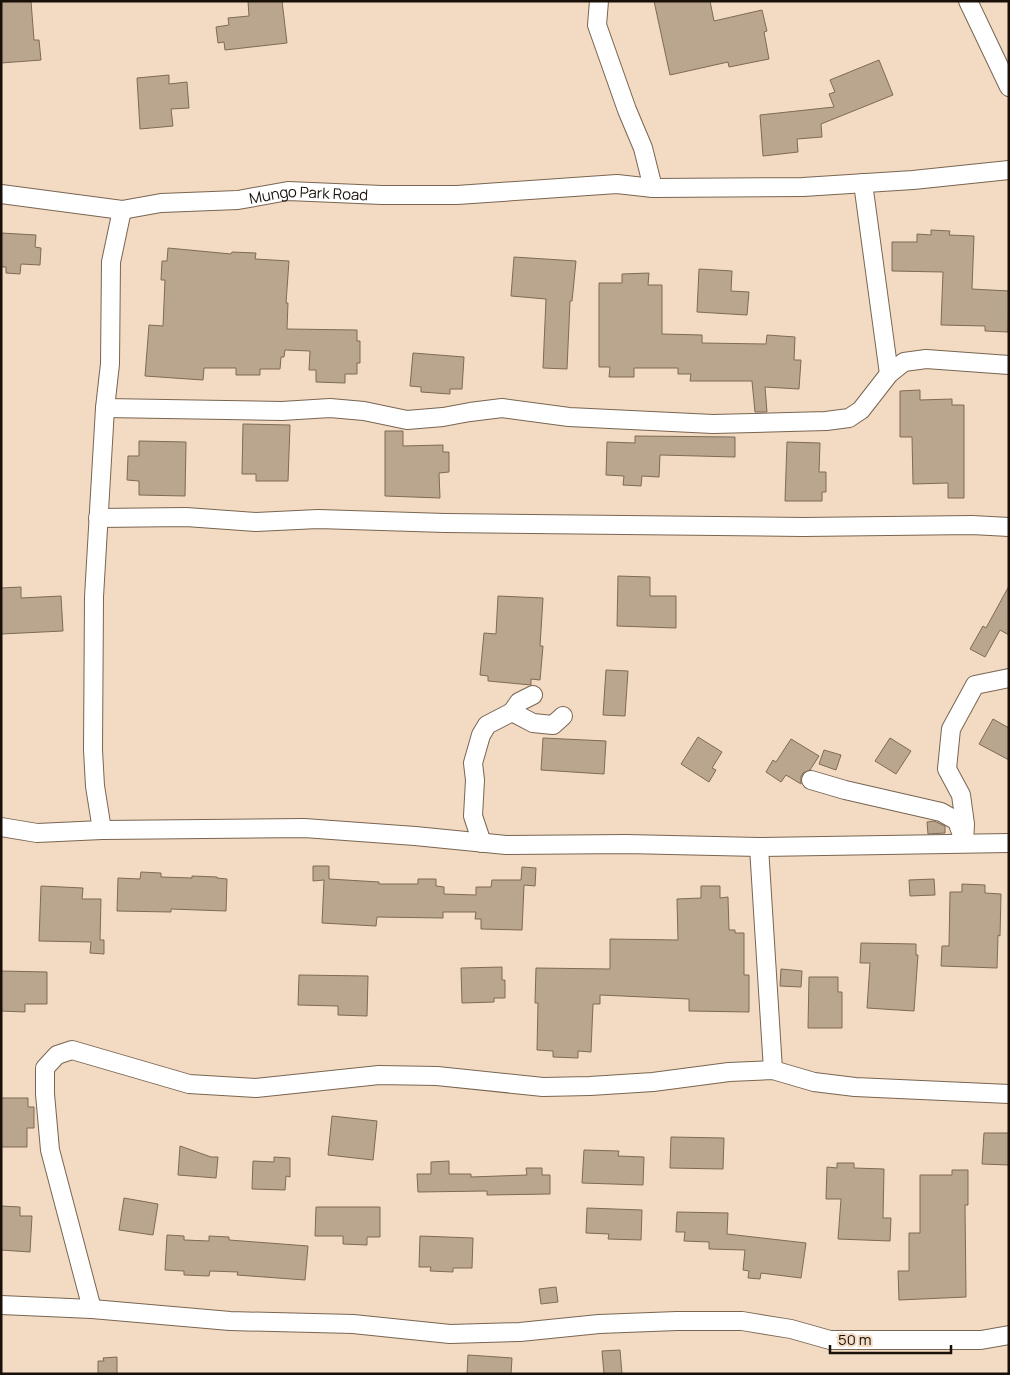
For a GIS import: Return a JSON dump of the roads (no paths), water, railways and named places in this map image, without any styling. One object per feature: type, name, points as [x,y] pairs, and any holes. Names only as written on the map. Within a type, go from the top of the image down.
[{"type":"street","points":[[599,1],[598,25],[627,110],[643,148],[653,188]]},
{"type":"street","points":[[968,1],[1009,87]]},
{"type":"street","name":"Mungo Park Road","points":[[1,194],[122,210],[161,203],[238,200],[288,191],[382,195],[457,195],[617,184],[653,188],[803,188],[1009,170]]},
{"type":"street","points":[[863,183],[889,374]]},
{"type":"street","points":[[102,830],[94,786],[94,597],[105,408],[110,364],[111,262],[122,210]]},
{"type":"street","points":[[105,408],[282,411],[330,408],[364,411],[408,420],[444,418],[502,408],[569,417],[713,424],[826,421],[849,418],[861,410],[889,374],[904,362],[920,359],[1009,365]]},
{"type":"street","points":[[98,518],[186,517],[256,522],[318,519],[445,523],[1009,527]]},
{"type":"street","points":[[964,843],[965,824],[961,795],[947,769],[951,729],[975,685],[1009,678]]},
{"type":"street","points":[[482,843],[473,816],[475,780],[472,763],[481,735],[487,725],[512,712],[520,702],[533,695]]},
{"type":"street","points":[[512,712],[533,723],[553,725],[563,716]]},
{"type":"street","points":[[811,780],[845,790],[941,812],[957,821],[964,843]]},
{"type":"street","points":[[1,827],[37,833],[102,830],[304,828],[506,845],[626,844],[759,847],[1009,843]]},
{"type":"street","points":[[759,847],[773,1070]]},
{"type":"street","points":[[92,1309],[50,1150],[45,1094],[45,1068],[57,1055],[72,1050],[189,1084],[256,1088],[379,1075],[437,1076],[543,1087],[590,1086],[653,1082],[730,1072],[773,1070],[814,1082],[855,1087],[1009,1094]]},
{"type":"street","points":[[1,1305],[92,1309],[230,1321],[353,1324],[450,1334],[520,1332],[599,1324],[677,1320],[733,1320],[791,1329],[830,1340],[981,1340],[1009,1335]]}]
